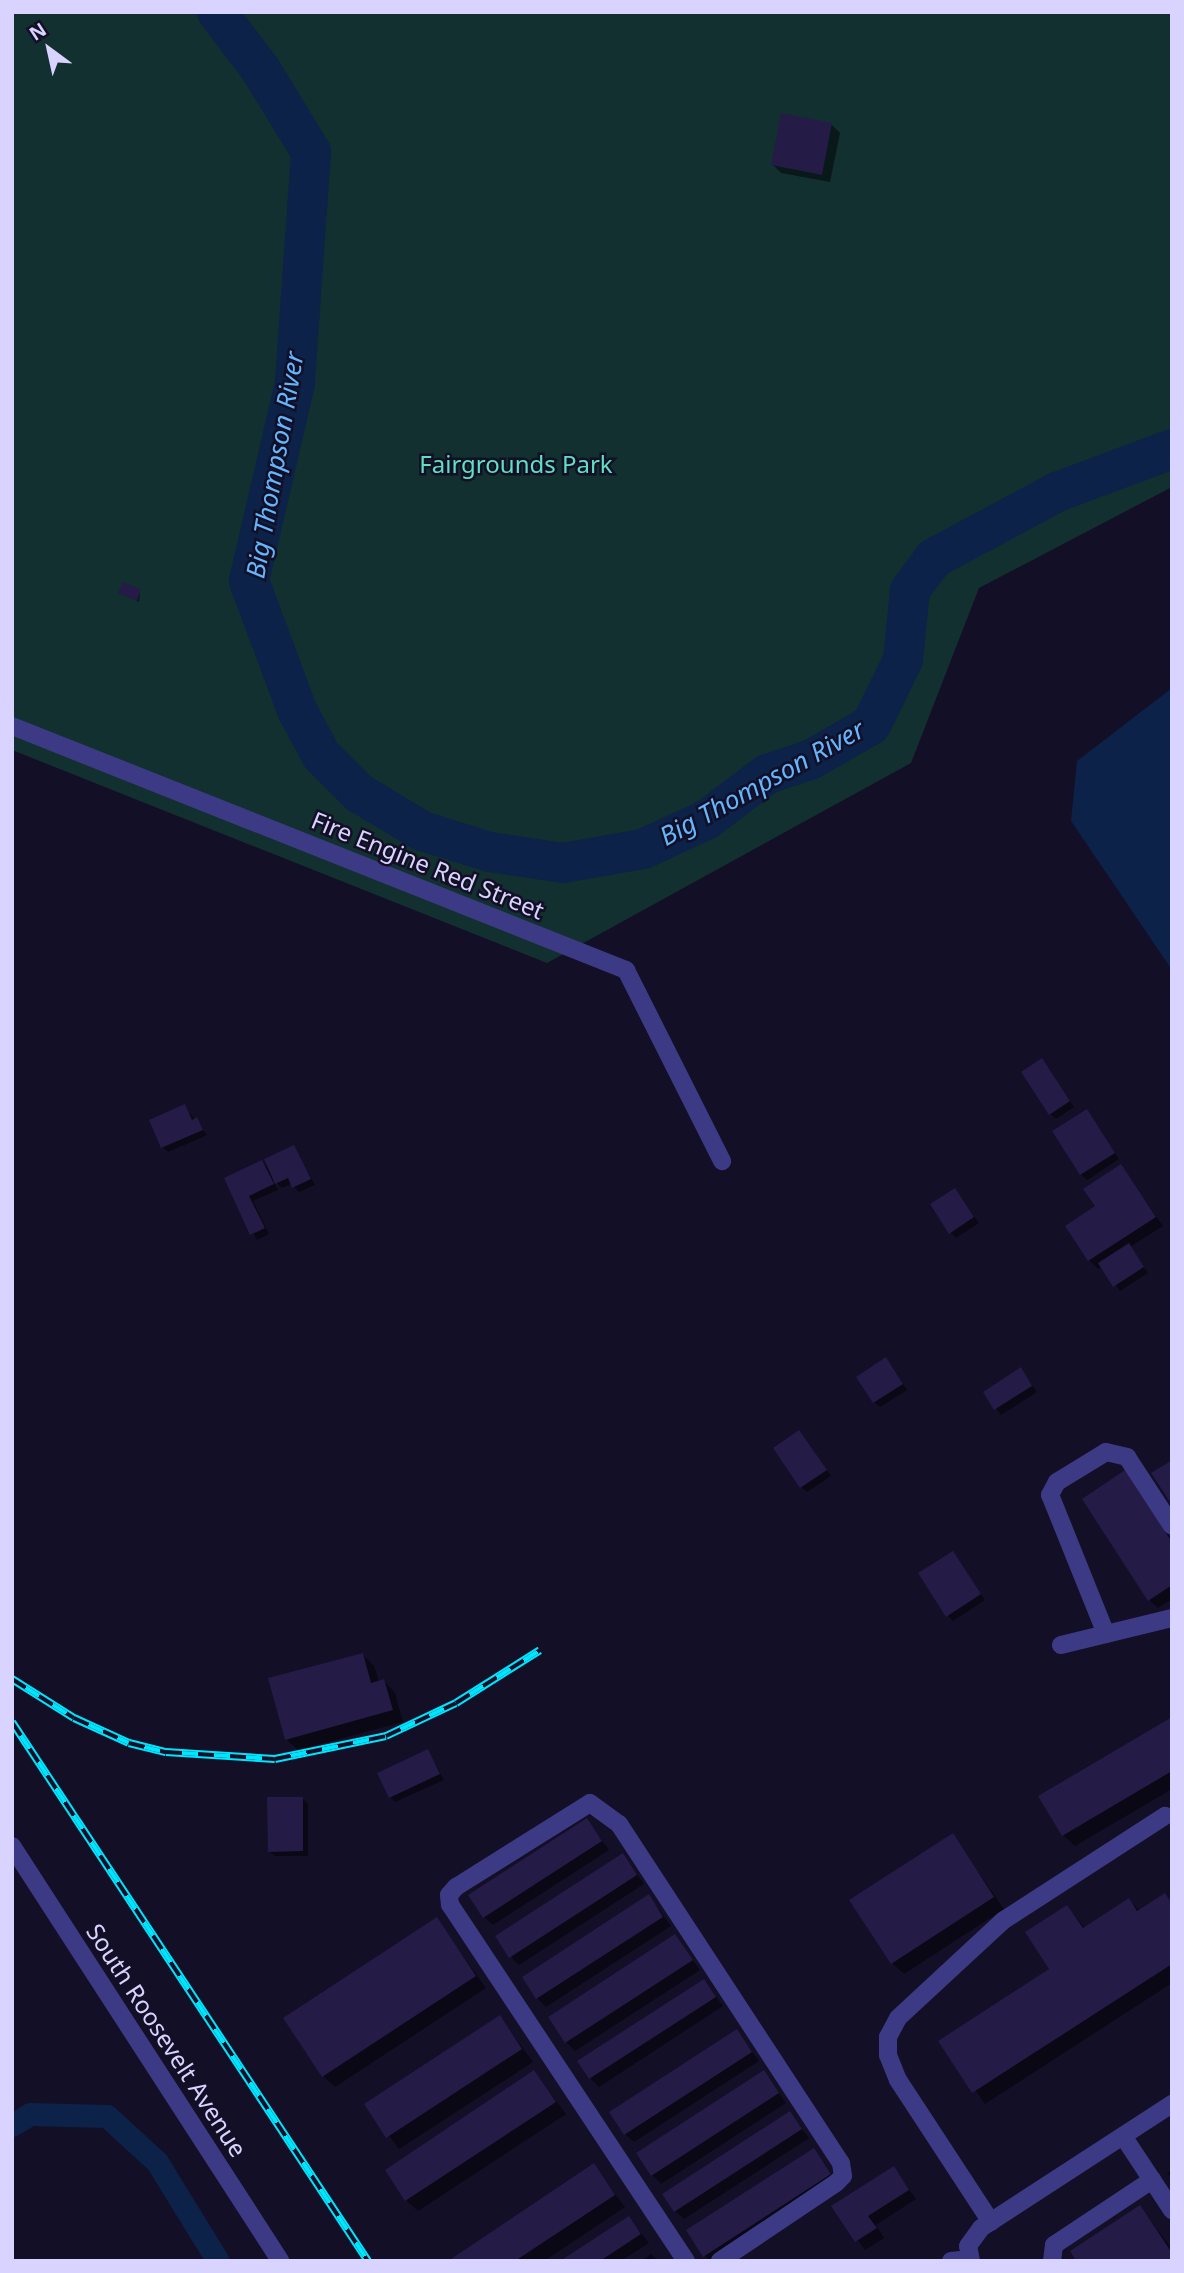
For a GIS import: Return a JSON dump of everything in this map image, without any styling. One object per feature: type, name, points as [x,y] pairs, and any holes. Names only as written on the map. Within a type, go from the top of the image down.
[{"type":"street","name":"Fire Engine Red Street","points":[[12,726],[626,970],[722,1161]]},
{"type":"street","points":[[1106,1634],[1050,1496],[1057,1482],[1106,1452],[1127,1457],[1172,1526]]},
{"type":"street","points":[[1061,1645],[1172,1618]]},
{"type":"street","points":[[686,2261],[450,1905],[449,1895],[456,1887],[590,1803],[620,1824],[841,2163],[842,2176],[836,2182],[720,2261]]},
{"type":"street","points":[[990,2222],[898,2080],[888,2055],[888,2037],[898,2018],[1004,1920],[1170,1818]]},
{"type":"street","name":"South Roosevelt Avenue","points":[[12,1846],[280,2261]]},
{"type":"street","points":[[965,2257],[990,2222],[1172,2104]]},
{"type":"street","points":[[1123,2136],[1172,2210]]},
{"type":"street","points":[[1052,2261],[1055,2245],[1152,2180]]},
{"type":"green space","name":"Fairgrounds Park","points":[[12,12],[1172,12],[1172,487],[979,588],[911,763],[547,963],[12,750]]},
{"type":"water","points":[[1172,688],[1172,970],[1071,821],[1077,761]]},
{"type":"building","points":[[781,113],[832,123],[822,175],[771,165]]},
{"type":"building","points":[[123,582],[141,589],[137,601],[118,593]]},
{"type":"building","points":[[1042,1058],[1070,1101],[1049,1115],[1021,1072]]},
{"type":"building","points":[[185,1104],[192,1120],[197,1117],[203,1130],[161,1148],[149,1120]]},
{"type":"building","points":[[1087,1109],[1115,1153],[1080,1175],[1052,1131]]},
{"type":"building","points":[[294,1145],[311,1179],[292,1188],[288,1178],[275,1184],[264,1159]]},
{"type":"building","points":[[262,1160],[274,1184],[249,1196],[265,1228],[250,1235],[224,1178]]},
{"type":"building","points":[[1121,1164],[1156,1217],[1088,1261],[1065,1226],[1095,1206],[1083,1189]]},
{"type":"building","points":[[955,1188],[974,1217],[949,1234],[930,1204]]},
{"type":"building","points":[[1129,1243],[1144,1267],[1113,1287],[1098,1263]]},
{"type":"building","points":[[886,1357],[903,1384],[873,1403],[856,1377]]},
{"type":"building","points":[[1021,1367],[1032,1386],[994,1410],[983,1392]]},
{"type":"building","points":[[799,1430],[827,1470],[800,1488],[773,1448]]},
{"type":"building","points":[[1172,1460],[1172,1505],[1151,1473]]},
{"type":"building","points":[[1125,1470],[1172,1542],[1172,1585],[1148,1601],[1082,1499]]},
{"type":"building","points":[[953,1551],[981,1594],[946,1617],[918,1573]]},
{"type":"building","points":[[363,1653],[371,1683],[384,1679],[393,1710],[285,1740],[268,1678]]},
{"type":"building","points":[[1172,1717],[1172,1771],[1062,1836],[1038,1796]]},
{"type":"building","points":[[428,1749],[440,1774],[389,1798],[377,1773]]},
{"type":"building","points":[[267,1797],[303,1797],[303,1851],[268,1852]]},
{"type":"building","points":[[587,1818],[602,1841],[483,1918],[468,1895]]},
{"type":"building","points":[[953,1833],[994,1897],[891,1964],[849,1900]]},
{"type":"building","points":[[623,1853],[637,1875],[509,1958],[495,1936]]},
{"type":"building","points":[[1165,1893],[1172,1904],[1172,1964],[972,2093],[938,2041],[1049,1969],[1025,1932],[1067,1905],[1083,1928],[1129,1898],[1137,1911]]},
{"type":"building","points":[[649,1894],[663,1917],[536,1999],[522,1977]]},
{"type":"building","points":[[437,1917],[476,1976],[322,2077],[283,2018]]},
{"type":"building","points":[[675,1934],[693,1960],[565,2043],[548,2017]]},
{"type":"building","points":[[704,1979],[716,1997],[589,2079],[577,2061]]},
{"type":"building","points":[[500,2015],[522,2049],[386,2138],[364,2104]]},
{"type":"building","points":[[737,2029],[752,2052],[624,2135],[609,2112]]},
{"type":"building","points":[[534,2070],[556,2102],[405,2201],[385,2170]]},
{"type":"building","points":[[764,2070],[779,2093],[651,2176],[636,2153]]},
{"type":"building","points":[[790,2111],[802,2129],[674,2212],[662,2194]]},
{"type":"building","points":[[814,2148],[831,2174],[703,2257],[686,2230]]},
{"type":"building","points":[[594,2163],[615,2195],[515,2261],[448,2261]]},
{"type":"building","points":[[894,2166],[909,2190],[868,2216],[877,2228],[855,2242],[831,2206]]},
{"type":"building","points":[[1140,2205],[1172,2253],[1172,2261],[1076,2261],[1070,2251]]},
{"type":"building","points":[[629,2216],[641,2234],[600,2261],[560,2261]]},
{"type":"waterway","name":"Big Thompson River","points":[[217,12],[261,70],[311,152],[295,383],[249,581],[297,710],[321,755],[359,793],[422,831],[490,852],[563,863],[643,849],[706,820],[767,774],[812,759],[871,725],[903,660],[910,590],[934,558],[1057,492],[1172,449]]},
{"type":"waterway","points":[[12,2125],[30,2114],[107,2116],[157,2162],[218,2261]]},
{"type":"railway","points":[[12,1679],[74,1718],[129,1743],[166,1752],[275,1759],[386,1736],[456,1703],[540,1650]]},
{"type":"railway","points":[[12,1722],[368,2261]]}]
